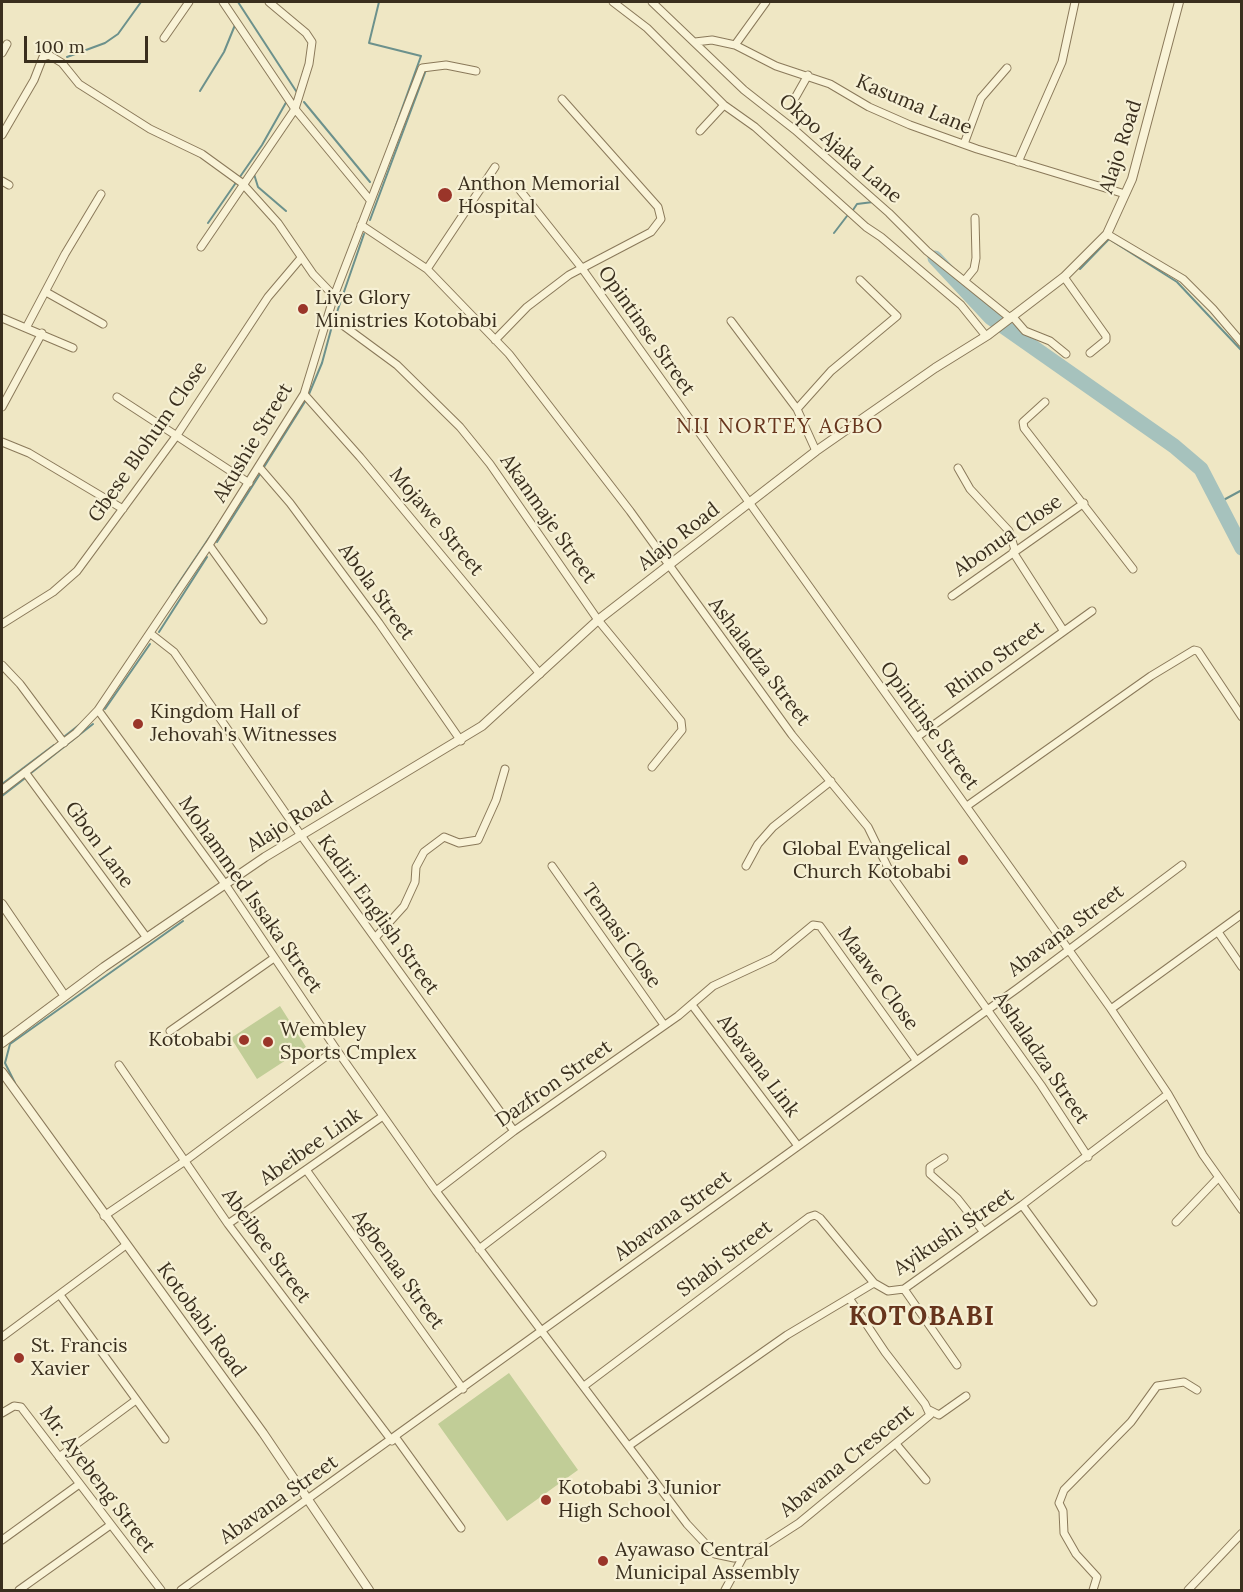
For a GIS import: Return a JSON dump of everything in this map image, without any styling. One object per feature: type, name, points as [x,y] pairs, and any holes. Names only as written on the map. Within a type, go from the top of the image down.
[{"type":"street","points":[[164,38],[189,2]]},
{"type":"street","points":[[223,2],[295,109],[370,200]]},
{"type":"street","points":[[201,247],[242,183],[295,109],[311,54],[312,42],[306,33],[269,2]]},
{"type":"street","points":[[613,2],[647,28],[724,105],[756,127],[866,227],[961,305],[987,335]]},
{"type":"street","name":"Okpo Ajaka Lane","points":[[652,2],[744,90],[795,130],[889,213],[927,251],[1029,333],[1050,341],[1066,354]]},
{"type":"street","points":[[735,45],[766,2]]},
{"type":"street","points":[[1018,162],[1062,62],[1075,2]]},
{"type":"street","name":"Alajo Road","points":[[2,1043],[64,995],[300,834],[461,741],[503,709],[598,620],[816,451],[934,368],[987,335],[1064,277],[1107,234],[1125,194],[1142,149],[1179,2]]},
{"type":"street","name":"Kasuma Lane","points":[[695,42],[712,40],[735,45],[776,66],[808,75],[910,125],[1018,162],[1125,194]]},
{"type":"street","points":[[2,53],[7,44]]},
{"type":"street","points":[[2,135],[45,54],[62,63],[79,84],[150,129],[202,154],[242,183],[278,223],[301,258],[334,296]]},
{"type":"street","name":"Akushie Street","points":[[2,790],[64,743],[99,710],[209,545],[304,394],[334,296],[422,68],[446,65],[476,71]]},
{"type":"street","points":[[964,144],[981,98],[1007,68]]},
{"type":"street","points":[[795,98],[808,75]]},
{"type":"street","points":[[495,340],[527,307],[581,267],[651,232],[657,226],[662,213],[562,99]]},
{"type":"street","points":[[700,131],[724,105]]},
{"type":"street","points":[[427,268],[495,167]]},
{"type":"street","points":[[2,181],[9,185]]},
{"type":"street","name":"Opintinse Street","points":[[515,184],[581,267],[1111,1009],[1168,1094],[1218,1178],[1242,1210]]},
{"type":"street","points":[[26,328],[65,254],[101,194]]},
{"type":"street","points":[[965,280],[974,269],[976,258],[975,218]]},
{"type":"street","name":"Ashaladza Street","points":[[361,225],[427,268],[509,354],[623,502],[792,735],[868,827],[892,876],[988,1009],[1088,1157]]},
{"type":"street","points":[[1107,234],[1183,279],[1242,343]]},
{"type":"street","name":"Gbese Blohum Close","points":[[2,624],[73,576],[177,435],[268,297],[301,258]]},
{"type":"street","points":[[1064,277],[1106,336],[1106,340],[1090,353]]},
{"type":"street","points":[[797,409],[831,371],[897,316],[860,280]]},
{"type":"street","points":[[46,292],[103,324]]},
{"type":"street","name":"Akanmaje Street","points":[[329,315],[397,365],[460,427],[490,464],[598,620],[681,721],[682,730],[652,767]]},
{"type":"street","points":[[2,318],[73,348]]},
{"type":"street","points":[[731,321],[797,409],[816,451]]},
{"type":"street","points":[[2,406],[42,333]]},
{"type":"street","name":"Mojawe Street","points":[[304,394],[375,474],[540,674]]},
{"type":"street","points":[[117,397],[249,483]]},
{"type":"street","points":[[1045,402],[1023,422],[1024,428],[1133,569]]},
{"type":"street","points":[[2,442],[29,453],[123,509]]},
{"type":"street","name":"Abola Street","points":[[259,467],[290,503],[372,614],[461,741]]},
{"type":"street","name":"Rhino Street","points":[[957,468],[970,489],[1010,531],[1014,551],[1064,630]]},
{"type":"street","name":"Abonua Close","points":[[952,596],[1084,503]]},
{"type":"street","points":[[209,545],[263,620]]},
{"type":"street","name":"Rhino Street","points":[[917,737],[1092,610]]},
{"type":"street","name":"Kadiri English Street","points":[[151,634],[174,652],[300,834],[514,1131]]},
{"type":"street","points":[[967,806],[1151,676],[1194,650],[1198,651],[1242,717]]},
{"type":"street","points":[[2,665],[20,684],[64,743]]},
{"type":"street","name":"Mohammed Issaka Street","points":[[99,710],[225,884],[336,1049],[436,1191],[544,1331]]},
{"type":"street","points":[[375,938],[400,911],[415,882],[416,867],[422,855],[440,838],[447,837],[455,843],[478,840],[496,800],[505,769]]},
{"type":"street","name":"Gbon Lane","points":[[25,772],[147,938]]},
{"type":"street","points":[[746,866],[758,844],[773,827],[831,781]]},
{"type":"street","name":"Abavana Street","points":[[181,1590],[394,1440],[1069,951],[1182,865]]},
{"type":"street","name":"Temasi Close","points":[[552,866],[664,1025]]},
{"type":"street","points":[[2,904],[64,995]]},
{"type":"street","points":[[1111,1009],[1242,914]]},
{"type":"street","name":"Maawe Close","points":[[692,1005],[713,986],[773,958],[810,927],[817,925],[916,1060]]},
{"type":"street","points":[[1218,932],[1242,967]]},
{"type":"street","points":[[170,1031],[274,958]]},
{"type":"street","name":"Dazfron Street","points":[[436,1191],[514,1131],[692,1005]]},
{"type":"street","name":"Abavana Link","points":[[692,1005],[798,1146]]},
{"type":"street","points":[[104,1216],[185,1161],[336,1049]]},
{"type":"street","name":"Abeibee Street","points":[[119,1065],[228,1224],[461,1528]]},
{"type":"street","name":"Kotobabi Road","points":[[2,1072],[308,1499],[369,1590]]},
{"type":"street","name":"Ayikushi Street","points":[[630,1445],[787,1335],[874,1283],[888,1291],[904,1289],[1088,1157],[1168,1094]]},
{"type":"street","name":"Abeibee Link","points":[[228,1224],[383,1116]]},
{"type":"street","points":[[479,1249],[602,1155]]},
{"type":"street","points":[[944,1158],[930,1167],[930,1174],[957,1198],[983,1231]]},
{"type":"street","name":"Agbenaa Street","points":[[307,1171],[463,1389]]},
{"type":"street","points":[[1176,1222],[1218,1178]]},
{"type":"street","points":[[1022,1205],[1093,1302]]},
{"type":"street","name":"Shabi Street","points":[[584,1386],[809,1217],[815,1215],[820,1218],[874,1283]]},
{"type":"street","points":[[2,1337],[126,1245]]},
{"type":"street","points":[[904,1289],[957,1365]]},
{"type":"street","points":[[60,1294],[165,1439]]},
{"type":"street","name":"Abavana Crescent","points":[[743,1557],[798,1523],[930,1415],[929,1410],[849,1298]]},
{"type":"street","points":[[544,1331],[705,1546],[724,1557],[743,1557],[724,1590]]},
{"type":"street","points":[[1093,1590],[1097,1577],[1077,1554],[1064,1533],[1063,1512],[1059,1503],[1064,1490],[1131,1422],[1158,1386],[1184,1382],[1197,1390]]},
{"type":"street","points":[[929,1410],[939,1415],[966,1396]]},
{"type":"street","points":[[59,1456],[136,1400]]},
{"type":"street","name":"Mr. Ayebeng Street","points":[[2,1413],[14,1406],[21,1407],[109,1526],[161,1590]]},
{"type":"street","points":[[896,1444],[926,1480]]},
{"type":"street","points":[[2,1540],[78,1485]]},
{"type":"street","points":[[19,1590],[109,1526]]},
{"type":"street","points":[[1188,1590],[1242,1533]]},
{"type":"green space","name":"Wembley Sports Cmplex","points":[[280,1006],[306,1047],[257,1079],[231,1038]]},
{"type":"green space","points":[[509,1373],[578,1470],[507,1521],[438,1424]]},
{"type":"waterway","points":[[67,57],[105,43],[118,34],[141,2]]},
{"type":"waterway","points":[[238,2],[298,94]]},
{"type":"waterway","points":[[379,2],[369,43],[421,56],[390,142]]},
{"type":"waterway","points":[[200,91],[224,52],[235,25]]},
{"type":"waterway","points":[[370,220],[426,70]]},
{"type":"waterway","points":[[208,223],[262,145],[288,99]]},
{"type":"waterway","points":[[304,102],[370,182]]},
{"type":"waterway","points":[[254,174],[258,187],[286,211]]},
{"type":"waterway","points":[[853,210],[857,204],[873,202]]},
{"type":"waterway","points":[[834,233],[847,216]]},
{"type":"waterway","points":[[337,312],[364,234]]},
{"type":"waterway","points":[[1080,269],[1109,239],[1177,282],[1242,351]]},
{"type":"waterway","points":[[935,258],[990,317],[1174,446],[1201,469],[1242,548]]},
{"type":"waterway","points":[[309,394],[322,363],[332,326]]},
{"type":"waterway","points":[[264,467],[306,400]]},
{"type":"waterway","points":[[217,542],[260,474]]},
{"type":"waterway","points":[[1218,503],[1242,490]]},
{"type":"waterway","points":[[172,593],[219,523]]},
{"type":"waterway","points":[[159,632],[207,557]]},
{"type":"waterway","points":[[105,709],[150,644]]},
{"type":"waterway","points":[[31,773],[93,724]]},
{"type":"waterway","points":[[65,736],[79,725]]},
{"type":"waterway","points":[[2,784],[54,745]]},
{"type":"waterway","points":[[2,796],[24,779]]},
{"type":"waterway","points":[[15,1083],[5,1063],[10,1044],[183,921]]},
{"type":"place","name":"Anthon Memorial Hospital","points":[[445,195]]},
{"type":"place","name":"Live Glory Ministries Kotobabi","points":[[303,309]]},
{"type":"place","name":"Kingdom Hall of Jehovah's Witnesses","points":[[138,724]]},
{"type":"place","name":"Global Evangelical Church Kotobabi","points":[[963,860]]},
{"type":"place","name":"Kotobabi","points":[[244,1040]]},
{"type":"place","name":"Wembley Sports Cmplex","points":[[268,1042]]},
{"type":"place","name":"St. Francis Xavier","points":[[19,1358]]},
{"type":"place","name":"Kotobabi 3 Junior High School","points":[[546,1500]]},
{"type":"place","name":"Ayawaso Central Municipal Assembly","points":[[603,1561]]},
{"type":"district","name":"NII NORTEY AGBO","points":[[780,427]]},
{"type":"district","name":"KOTOBABI","points":[[922,1318]]}]
